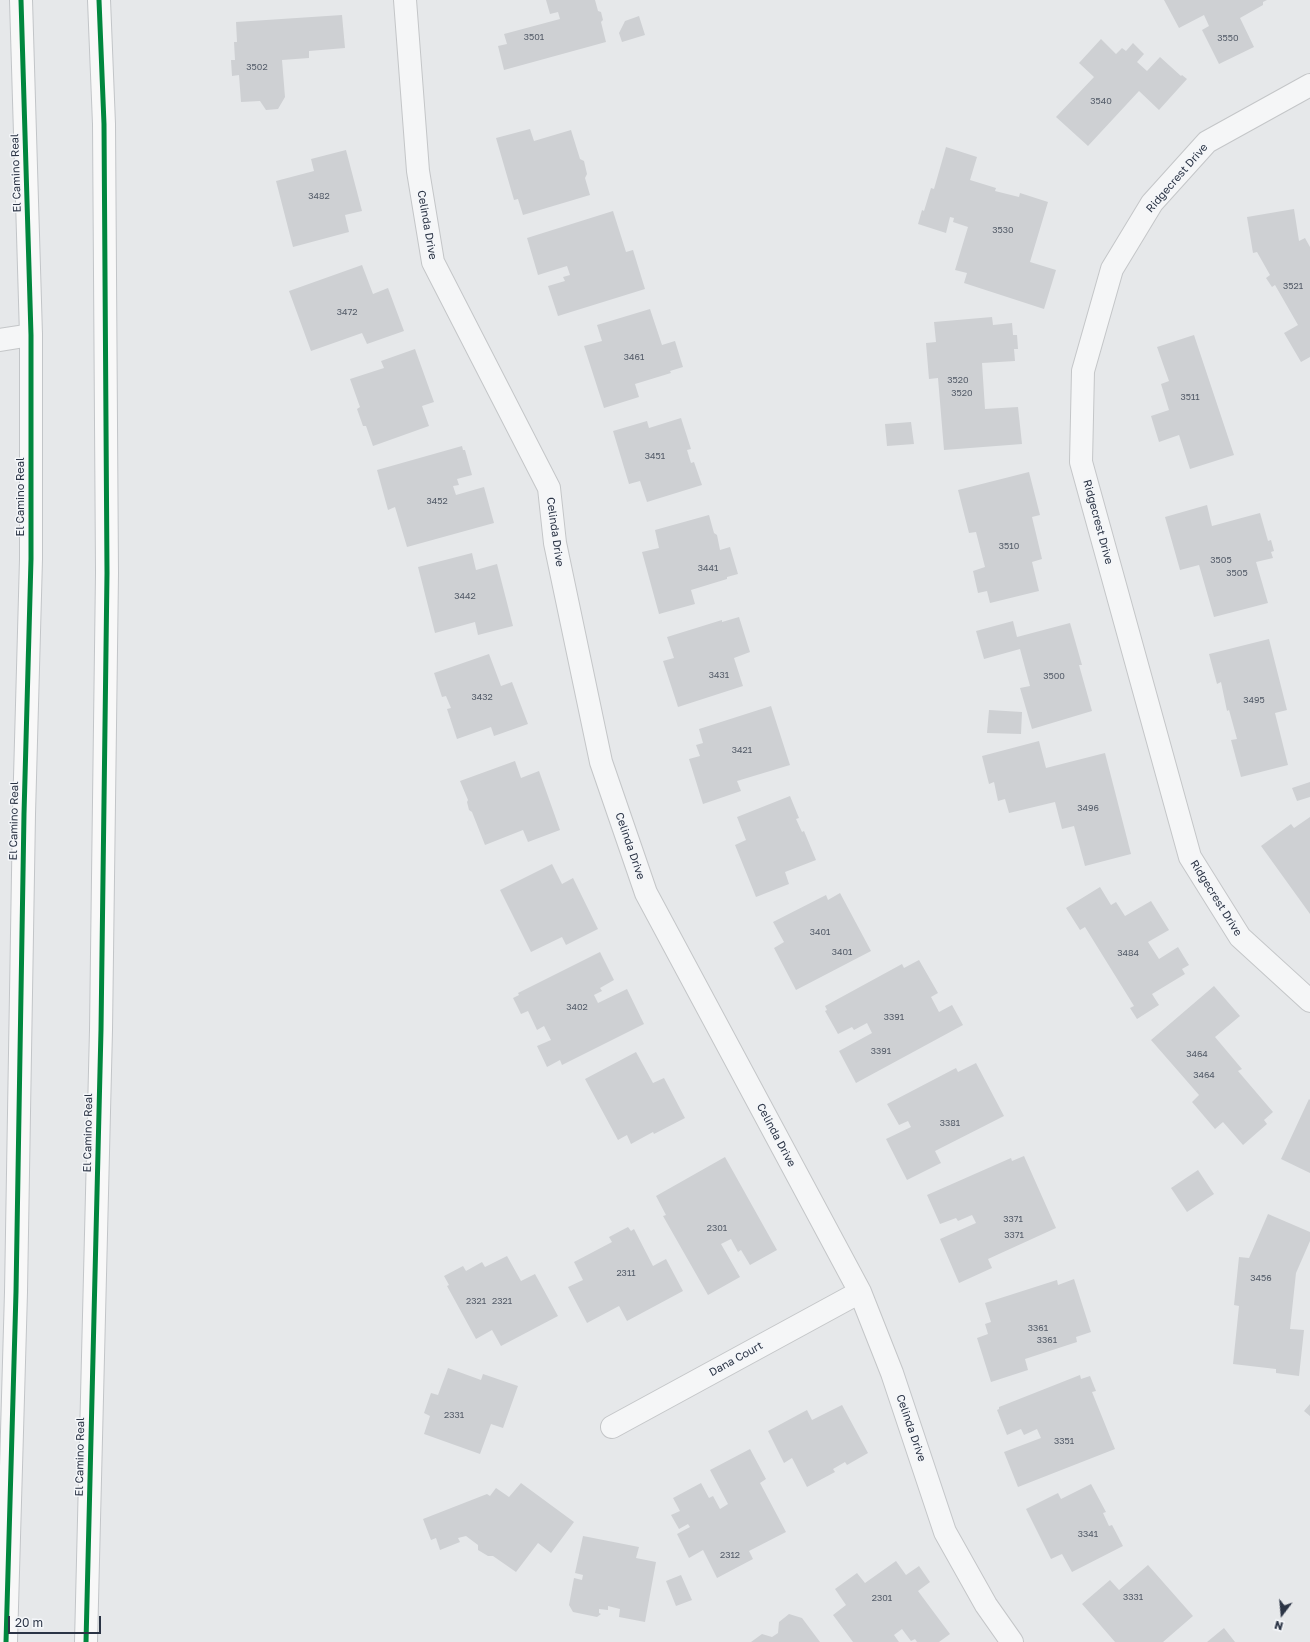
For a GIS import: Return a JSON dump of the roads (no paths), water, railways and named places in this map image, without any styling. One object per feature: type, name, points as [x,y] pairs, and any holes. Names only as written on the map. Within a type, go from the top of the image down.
[{"type":"main road","name":"El Camino Real","points":[[6,1642],[16,1292],[24,814],[31,558],[30,335],[21,0]]},
{"type":"main road","name":"El Camino Real","points":[[86,1642],[101,1022],[107,573],[104,124],[99,0]]},
{"type":"street","name":"Celinda Drive","points":[[405,0],[418,171],[433,262],[550,488],[554,543],[601,762],[646,893],[860,1292],[892,1373],[946,1532],[986,1605],[1012,1642]]},
{"type":"street","name":"Ridgecrest Drive","points":[[1310,85],[1207,142],[1152,203],[1112,269],[1083,371],[1082,462],[1190,857],[1240,937],[1310,1001]]},
{"type":"street","points":[[0,340],[30,335]]},
{"type":"street","name":"Dana Court","points":[[612,1427],[860,1292]]}]
